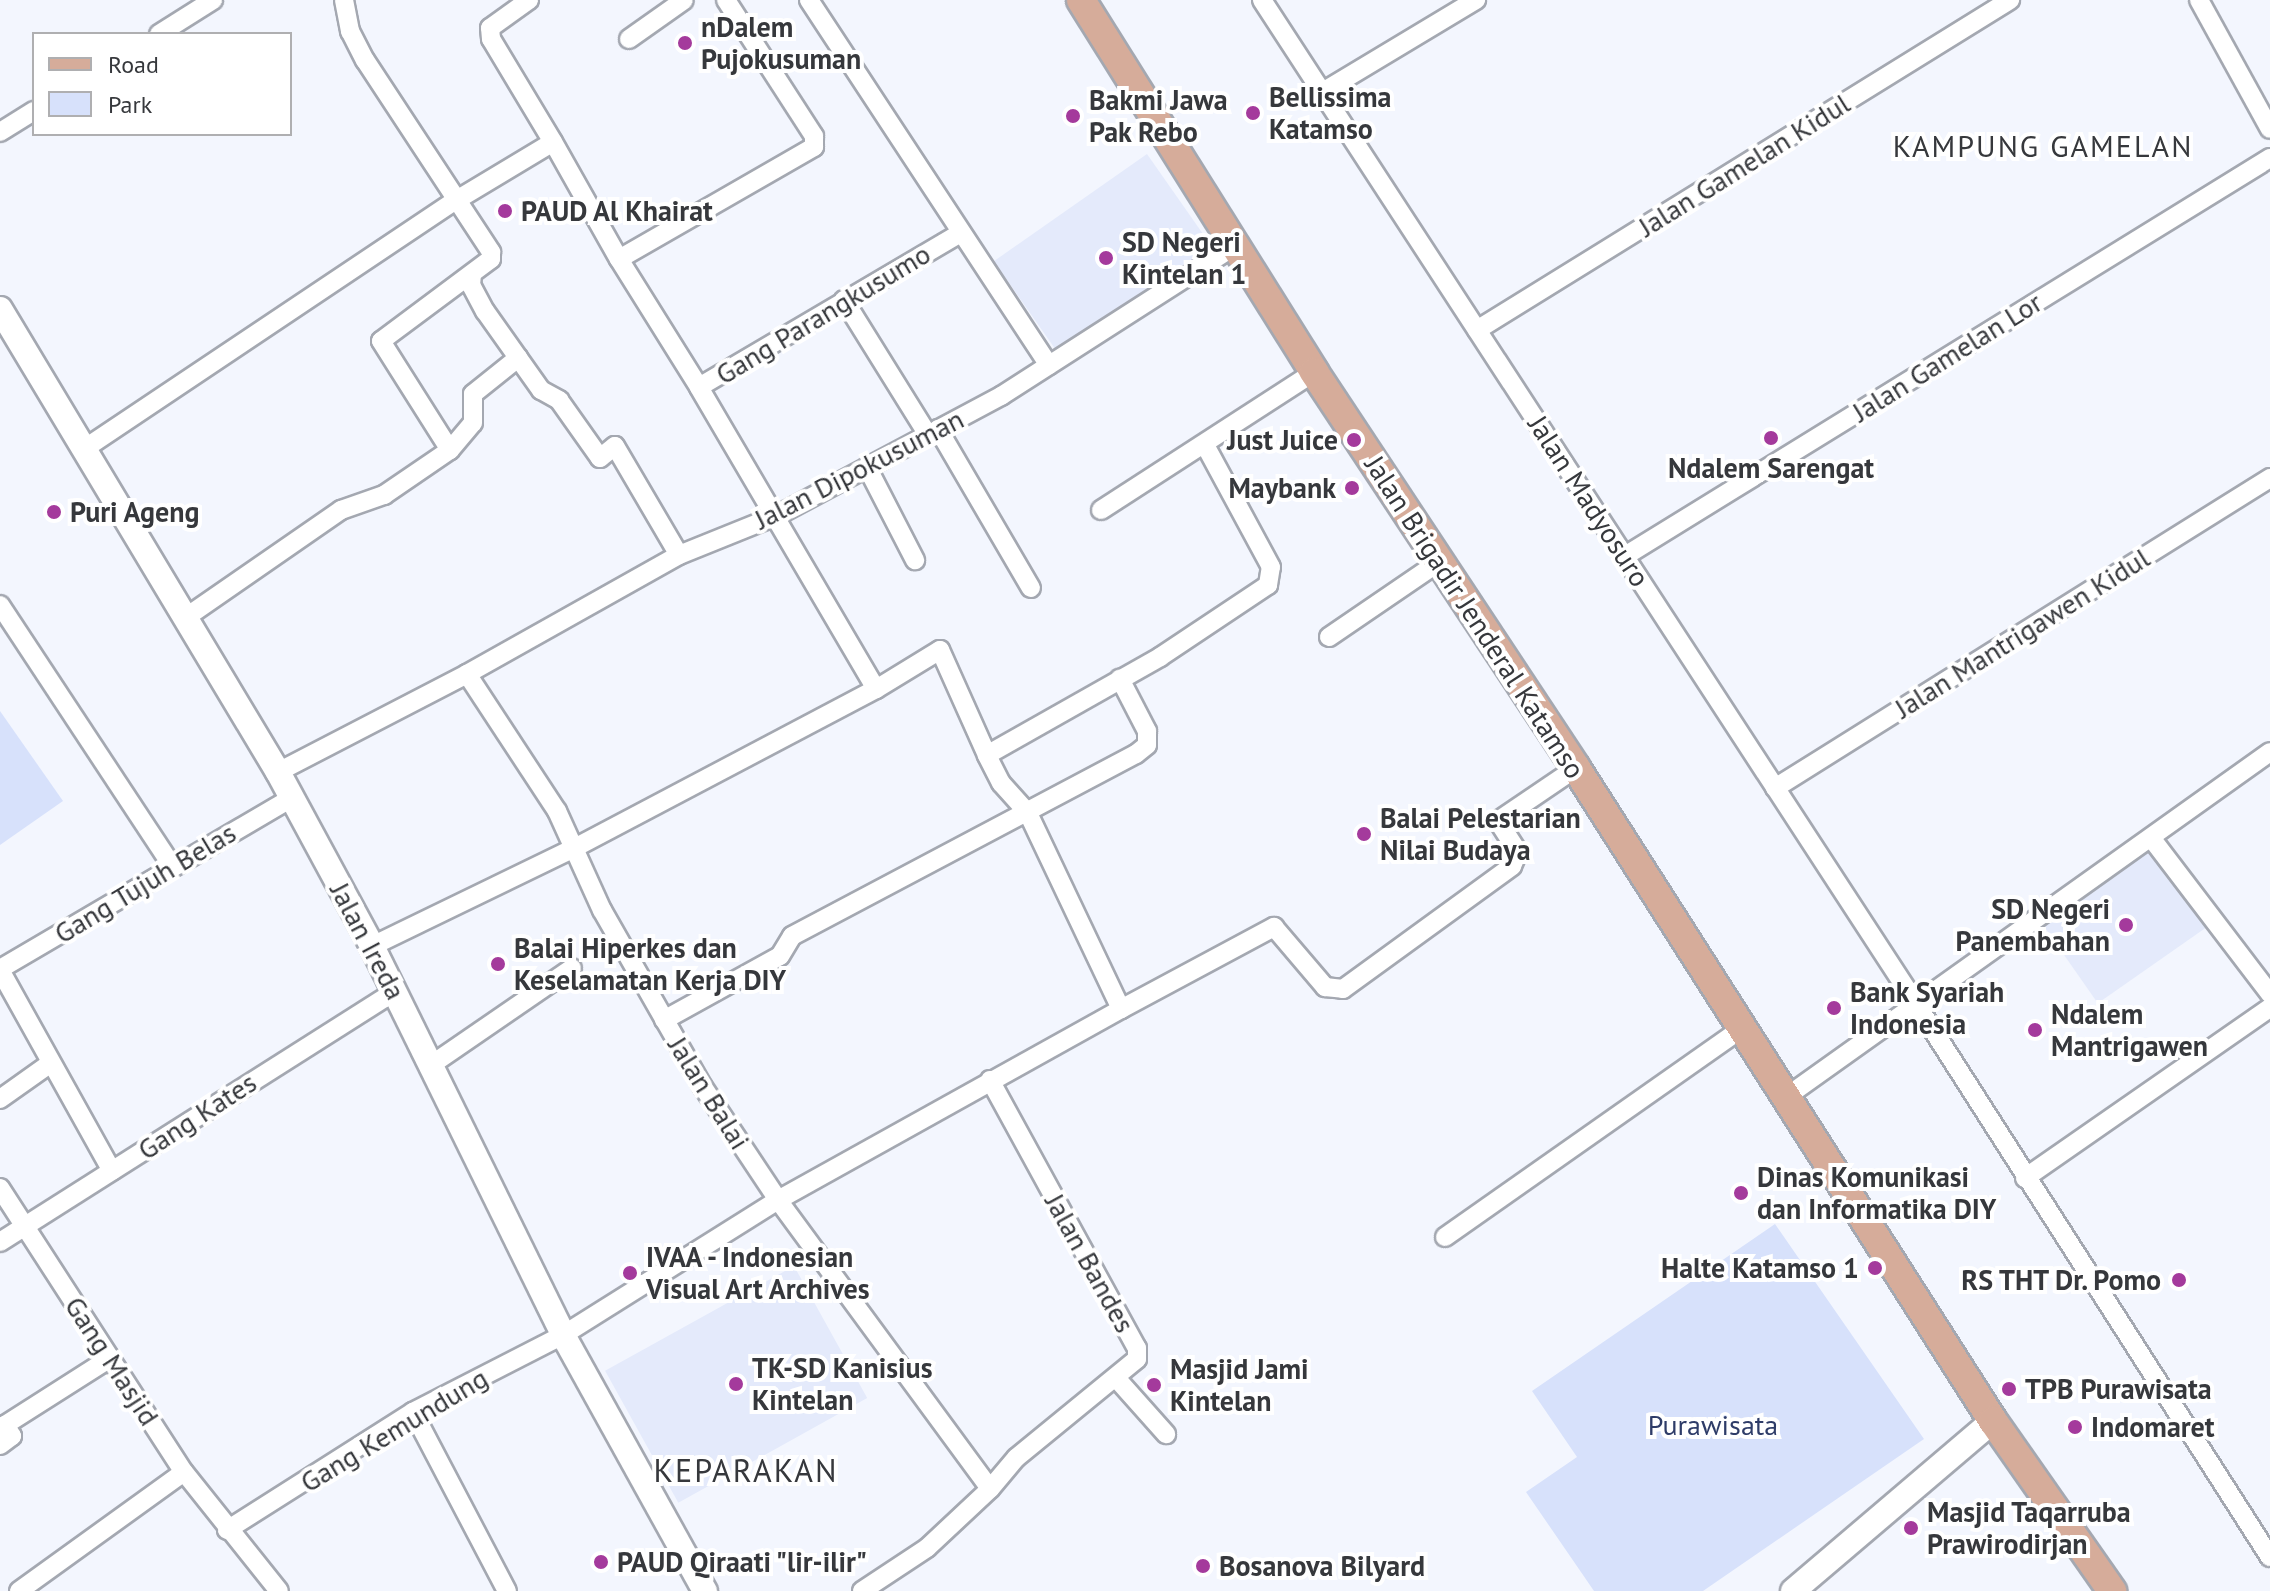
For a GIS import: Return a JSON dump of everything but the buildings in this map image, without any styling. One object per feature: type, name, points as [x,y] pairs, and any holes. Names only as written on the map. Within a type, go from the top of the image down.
[{"type":"main road","name":"Jalan Brigadir Jenderal Katamso","points":[[1081,0],[1238,244],[1314,372],[1576,768],[1993,1421],[2112,1591]]},
{"type":"street","points":[[162,32],[213,0]]},
{"type":"street","points":[[344,0],[350,31],[365,60],[491,252],[491,259],[381,341],[450,450]]},
{"type":"street","points":[[529,0],[490,28],[491,39],[619,259],[699,387]]},
{"type":"street","points":[[629,39],[684,0]]},
{"type":"street","points":[[619,259],[814,147],[814,136],[726,0]]},
{"type":"street","points":[[809,0],[1049,365]]},
{"type":"street","name":"Jalan Madyosuro","points":[[1262,0],[1915,1002],[2270,1557]]},
{"type":"street","points":[[1321,93],[1476,0]]},
{"type":"street","name":"Jalan Gamelan Kidul","points":[[1477,330],[2010,0]]},
{"type":"street","points":[[2199,0],[2270,129]]},
{"type":"street","points":[[0,132],[32,112]]},
{"type":"street","points":[[84,449],[455,201],[553,142]]},
{"type":"street","name":"Jalan Gamelan Lor","points":[[1625,556],[2270,158]]},
{"type":"street","name":"Gang Parangkusumo","points":[[876,689],[778,515],[699,387],[960,233]]},
{"type":"street","name":"Jalan Dipokusuman","points":[[467,674],[679,555],[778,515],[933,432],[1049,365],[1238,244]]},
{"type":"street","points":[[472,274],[471,285],[541,390],[559,400],[600,458],[615,446],[679,555]]},
{"type":"street","points":[[844,300],[933,432],[1031,588]]},
{"type":"street","name":"Jalan Ireda","points":[[0,309],[278,772],[395,991],[563,1335],[705,1591]]},
{"type":"street","points":[[185,618],[341,510],[384,495],[450,450],[473,423],[473,394],[518,358]]},
{"type":"street","points":[[1101,510],[1314,372]]},
{"type":"street","points":[[987,755],[1120,679],[1268,585],[1271,567],[1205,445]]},
{"type":"street","points":[[867,467],[915,560]]},
{"type":"street","name":"Jalan Mantrigawen Kidul","points":[[1775,788],[2270,478]]},
{"type":"street","points":[[1329,637],[1439,562]]},
{"type":"street","points":[[0,605],[172,866]]},
{"type":"street","points":[[372,946],[572,849],[876,689],[940,650],[1001,783],[1028,813],[1121,1009]]},
{"type":"street","points":[[278,772],[467,674]]},
{"type":"street","name":"Jalan Balai","points":[[467,674],[557,811],[572,849],[664,1020],[778,1200],[990,1489]]},
{"type":"street","points":[[664,1020],[780,956],[792,936],[1028,813],[1147,745],[1147,731],[1120,679]]},
{"type":"street","points":[[1786,1097],[1915,1002],[2152,839],[2270,752]]},
{"type":"street","name":"Gang Kemundung","points":[[227,1530],[413,1412],[563,1335],[778,1200],[990,1080],[1274,927],[1325,987],[1343,989],[1512,866],[1518,852],[1498,821],[1576,768]]},
{"type":"street","name":"Gang Tujuh Belas","points":[[0,970],[291,798]]},
{"type":"street","points":[[2152,839],[2270,994]]},
{"type":"street","points":[[431,1065],[572,968]]},
{"type":"street","points":[[0,970],[48,1065],[112,1171]]},
{"type":"street","name":"Gang Kates","points":[[0,1242],[395,991]]},
{"type":"street","points":[[2025,1178],[2270,1008]]},
{"type":"street","points":[[1445,1237],[1742,1028]]},
{"type":"street","points":[[0,1099],[48,1065]]},
{"type":"street","name":"Jalan Bandes","points":[[990,1080],[1137,1348],[1137,1359],[1117,1379],[1016,1458],[990,1489]]},
{"type":"street","name":"Gang Masjid","points":[[0,1188],[184,1472],[227,1530],[279,1591]]},
{"type":"street","points":[[0,1445],[12,1436],[5,1425],[110,1358]]},
{"type":"street","points":[[1117,1379],[1166,1434]]},
{"type":"street","points":[[413,1412],[507,1591]]},
{"type":"street","points":[[1793,1591],[1993,1421]]},
{"type":"street","points":[[19,1591],[184,1472]]},
{"type":"street","points":[[862,1591],[927,1548],[990,1489]]},
{"type":"shaded area","name":"SD Negeri Kintelan 1","points":[[1147,154],[1219,257],[1066,364],[994,261]]},
{"type":"shaded area","name":"SD Negeri Panembahan","points":[[2155,846],[2210,925],[2098,1003],[2043,925]]},
{"type":"shaded area","name":"TK-SD Kanisius Kintelan","points":[[794,1266],[867,1398],[678,1503],[605,1371]]},
{"type":"green space","points":[[0,711],[63,801],[0,845]]},
{"type":"green space","name":"Purawisata","points":[[1775,1224],[1924,1439],[1703,1591],[1594,1591],[1526,1492],[1577,1457],[1532,1391]]},
{"type":"place","name":"nDalem Pujokusuman","points":[[685,43]]},
{"type":"place","name":"Bellissima Katamso","points":[[1253,113]]},
{"type":"place","name":"Bakmi Jawa Pak Rebo","points":[[1073,116]]},
{"type":"place","name":"PAUD Al Khairat","points":[[505,211]]},
{"type":"place","name":"SD Negeri Kintelan 1","points":[[1106,258]]},
{"type":"place","name":"Ndalem Sarengat","points":[[1771,438]]},
{"type":"place","name":"Just Juice","points":[[1354,440]]},
{"type":"place","name":"Maybank","points":[[1352,488]]},
{"type":"place","name":"Puri Ageng","points":[[54,512]]},
{"type":"place","name":"Balai Pelestarian Nilai Budaya","points":[[1364,834]]},
{"type":"place","name":"SD Negeri Panembahan","points":[[2126,925]]},
{"type":"place","name":"Balai Hiperkes dan Keselamatan Kerja DIY","points":[[498,964]]},
{"type":"place","name":"Bank Syariah Indonesia","points":[[1834,1008]]},
{"type":"place","name":"Ndalem Mantrigawen","points":[[2035,1030]]},
{"type":"place","name":"Dinas Komunikasi dan Informatika DIY","points":[[1741,1193]]},
{"type":"place","name":"Halte Katamso 1","points":[[1875,1268]]},
{"type":"place","name":"IVAA - Indonesian Visual Art Archives","points":[[630,1273]]},
{"type":"place","name":"RS THT Dr. Pomo","points":[[2179,1280]]},
{"type":"place","name":"TK-SD Kanisius Kintelan","points":[[736,1384]]},
{"type":"place","name":"Masjid Jami Kintelan","points":[[1154,1385]]},
{"type":"place","name":"TPB Purawisata","points":[[2009,1389]]},
{"type":"place","name":"Indomaret","points":[[2075,1427]]},
{"type":"place","name":"Masjid Taqarruba Prawirodirjan","points":[[1911,1528]]},
{"type":"place","name":"PAUD Qiraati \"lir-ilir\"","points":[[601,1562]]},
{"type":"place","name":"Bosanova Bilyard","points":[[1203,1566]]},
{"type":"district","name":"KAMPUNG GAMELAN","points":[[2043,146]]},
{"type":"district","name":"KEPARAKAN","points":[[746,1470]]}]
